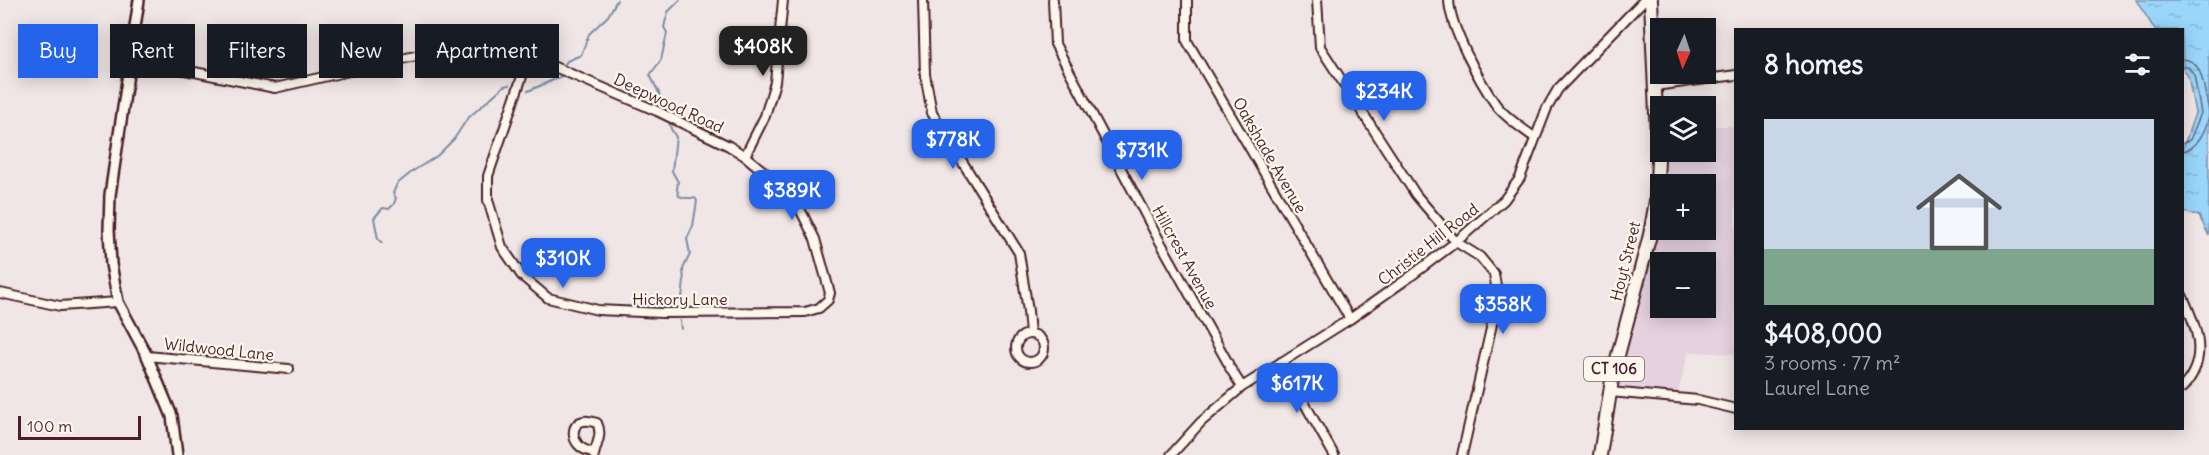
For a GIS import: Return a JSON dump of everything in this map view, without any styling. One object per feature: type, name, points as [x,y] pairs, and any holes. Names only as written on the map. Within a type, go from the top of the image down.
[{"type":"main road","name":"Hoyt Street","points":[[1600,455],[1610,392],[1650,235],[1656,201],[1658,174],[1651,0]]},
{"type":"street","points":[[135,24],[139,0]]},
{"type":"street","points":[[745,156],[765,116],[775,82],[783,0]]},
{"type":"street","points":[[923,0],[925,74],[932,113],[1019,252],[1030,334]]},
{"type":"street","name":"Hillcrest Avenue","points":[[1053,0],[1055,44],[1153,229],[1242,387]]},
{"type":"street","name":"Oakshade Avenue","points":[[1187,0],[1187,41],[1350,319]]},
{"type":"street","points":[[1317,0],[1320,47],[1416,195],[1456,242],[1480,257],[1494,274],[1498,298],[1462,455]]},
{"type":"street","points":[[1449,0],[1457,31],[1497,105],[1516,124],[1535,138]]},
{"type":"street","name":"Christie Hill Road","points":[[1172,454],[1201,422],[1242,387],[1350,319],[1456,242],[1504,200],[1520,178],[1535,138],[1558,89],[1644,0]]},
{"type":"street","name":"Deepwood Road","points":[[195,72],[275,88],[415,56]]},
{"type":"street","name":"Deepwood Road","points":[[559,69],[657,111],[745,156],[785,189],[801,211],[815,239],[828,282],[830,293],[828,300]]},
{"type":"street","points":[[1655,87],[1734,75]]},
{"type":"street","points":[[126,78],[110,195],[111,264],[118,302],[147,356],[172,416],[177,455]]},
{"type":"street","name":"Hickory Lane","points":[[521,78],[488,176],[488,200],[502,248],[522,276],[548,298],[576,306],[623,312],[805,312],[819,308],[828,300]]},
{"type":"street","points":[[0,293],[60,306],[118,302]]},
{"type":"street","points":[[2184,299],[2203,341],[2203,360],[2194,379],[2184,386]]},
{"type":"street","name":"Wildwood Lane","points":[[147,356],[289,369]]},
{"type":"street","points":[[1281,362],[1334,455]]},
{"type":"street","points":[[1610,392],[1698,400],[1734,409]]},
{"type":"shaded area","points":[[1716,126],[1734,126],[1734,354],[1689,352],[1678,392],[1622,386],[1619,379],[1650,257],[1650,318],[1716,318],[1716,252],[1651,252],[1654,240],[1716,240],[1716,174],[1666,174],[1666,162],[1716,162]]},
{"type":"water","points":[[2136,0],[2209,0],[2209,236],[2199,216],[2184,212],[2184,145],[2195,113],[2188,76],[2184,70],[2184,28],[2154,28]]},
{"type":"waterway","points":[[565,64],[581,55],[589,34],[608,16],[617,0]]},
{"type":"waterway","points":[[663,108],[650,75],[661,60],[667,33],[664,27],[668,12],[680,0]]},
{"type":"waterway","points":[[528,91],[560,77]]},
{"type":"waterway","points":[[382,243],[378,239],[374,218],[383,208],[389,209],[394,204],[396,198],[393,193],[397,184],[437,156],[454,139],[467,119],[504,86],[509,85]]},
{"type":"waterway","points":[[669,122],[676,137],[672,171],[678,182],[679,196],[695,198],[697,201],[693,226],[687,239],[690,254],[683,269],[681,307]]},
{"type":"waterway","points":[[680,321],[681,329]]}]
